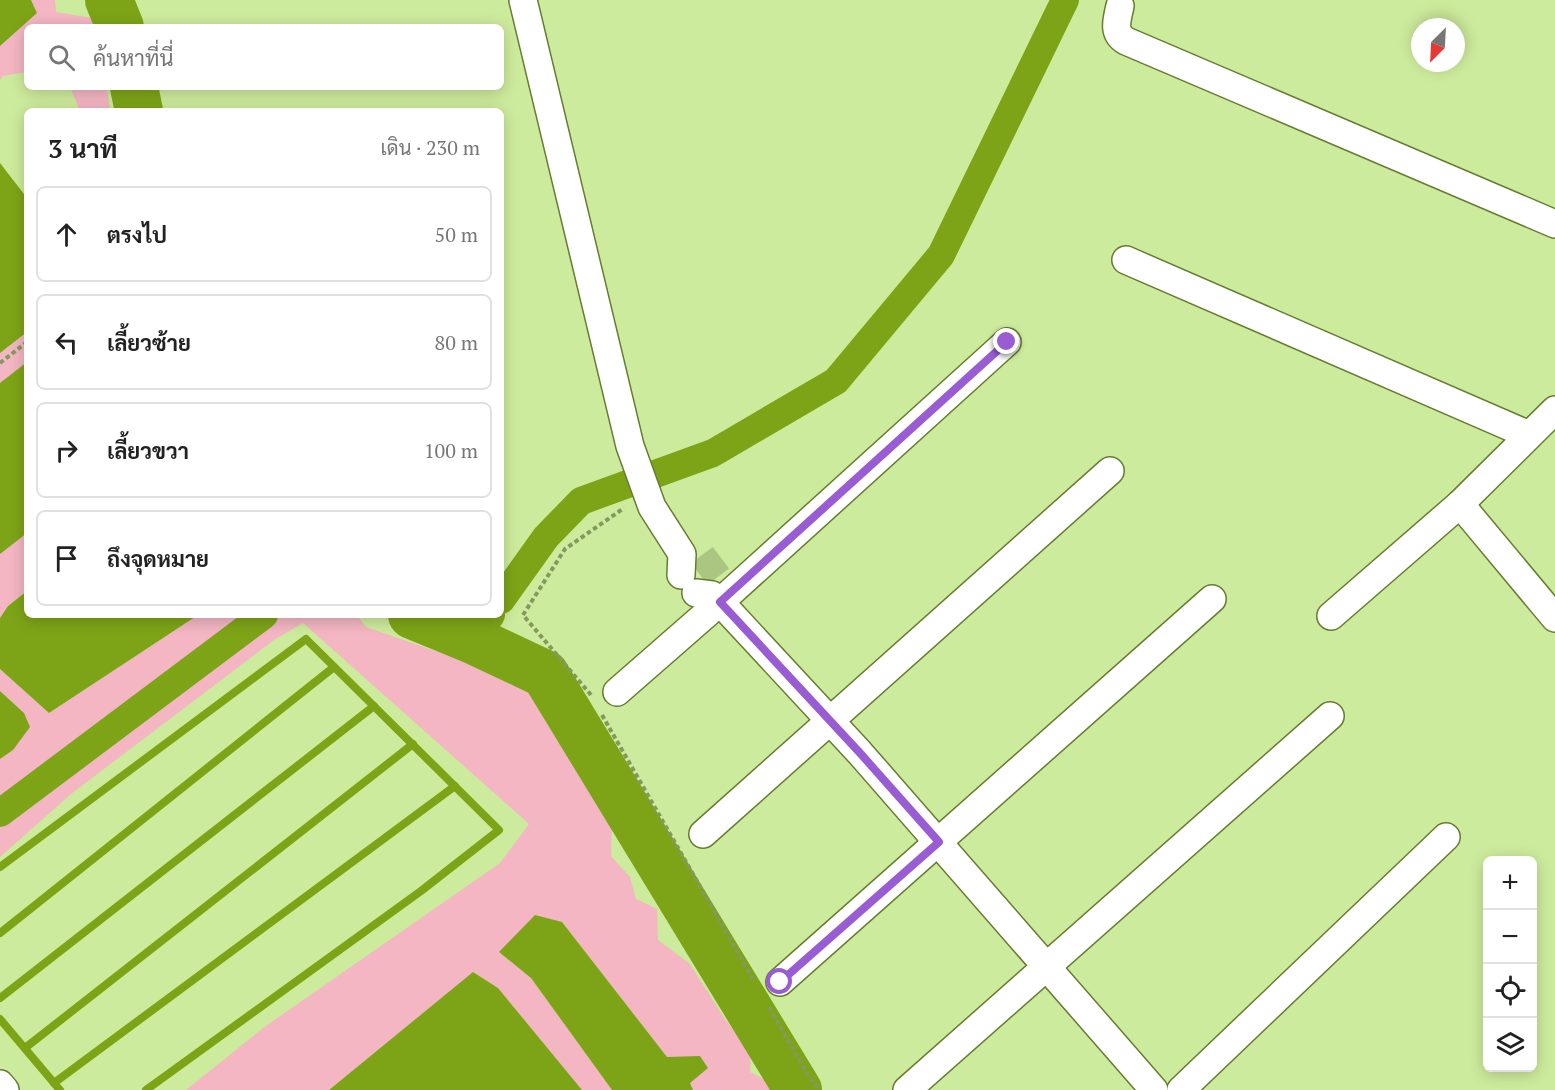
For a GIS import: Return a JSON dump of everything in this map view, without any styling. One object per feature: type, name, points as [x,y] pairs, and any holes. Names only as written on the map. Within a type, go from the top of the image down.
[{"type":"street","points":[[523,0],[630,446],[655,513],[702,579],[939,842],[1154,1090]]},
{"type":"street","points":[[1120,6],[1116,29],[1120,38],[1555,224]]},
{"type":"street","points":[[1126,260],[1529,435]]},
{"type":"street","points":[[602,698],[702,579],[1007,342]]},
{"type":"street","points":[[1331,616],[1460,504],[1555,410]]},
{"type":"street","points":[[703,834],[1110,471]]},
{"type":"street","points":[[1460,504],[1555,618]]},
{"type":"street","points":[[767,990],[939,842],[1212,599]]},
{"type":"street","points":[[907,1090],[1330,716]]},
{"type":"street","points":[[1181,1090],[1446,837]]},
{"type":"street","points":[[0,1084],[5,1090]]},
{"type":"path","points":[[0,363],[24,344]]},
{"type":"path","points":[[655,513],[623,507],[565,549],[523,615],[602,698],[767,990],[808,1075],[820,1090]]},
{"type":"shaded area","points":[[0,0],[31,0],[37,13],[0,46]]},
{"type":"shaded area","points":[[31,0],[55,0],[56,12],[92,18],[95,24],[25,24],[37,13]]},
{"type":"shaded area","points":[[24,25],[24,72],[3,76],[0,80],[0,46]]},
{"type":"shaded area","points":[[71,90],[107,90],[110,108],[79,108]]},
{"type":"shaded area","points":[[0,163],[24,194],[24,334],[0,353]]},
{"type":"shaded area","points":[[24,334],[24,593],[8,606],[0,618],[0,353]]},
{"type":"shaded area","points":[[24,364],[24,535],[0,554],[0,383]]},
{"type":"shaded area","points":[[24,593],[24,618],[193,618],[49,713],[0,669],[0,618],[8,606]]},
{"type":"shaded area","points":[[193,618],[359,618],[366,627],[531,684],[612,827],[611,856],[630,877],[636,899],[657,909],[658,940],[690,964],[725,1019],[751,1053],[750,1072],[772,1083],[776,1090],[693,1090],[690,1083],[667,1057],[562,922],[499,952],[531,978],[612,1090],[582,1090],[498,988],[473,972],[329,1090],[186,1090],[263,1028],[500,863],[529,824],[303,623],[274,640],[71,794],[0,857],[0,759],[13,750],[24,713],[0,691],[0,669],[49,713]]},
{"type":"shaded area","points":[[0,691],[24,713],[30,727],[13,750],[0,759]]},
{"type":"shaded area","points":[[535,915],[562,922],[667,1057],[700,1056],[708,1068],[690,1083],[693,1090],[612,1090],[531,978],[499,952]]},
{"type":"shaded area","points":[[473,972],[498,988],[582,1090],[329,1090]]},
{"type":"waterway","points":[[109,0],[119,24]]},
{"type":"waterway","points":[[504,596],[546,537],[581,501],[713,453],[836,381],[941,255],[1065,0]]},
{"type":"waterway","points":[[135,90],[138,108]]},
{"type":"waterway","points":[[0,813],[260,618]]},
{"type":"waterway","points":[[419,618],[545,674],[798,1090]]},
{"type":"waterway","points":[[473,640],[489,618]]},
{"type":"waterway","points":[[0,867],[306,639],[499,830],[421,891],[146,1090]]},
{"type":"waterway","points":[[0,933],[334,667]]},
{"type":"waterway","points":[[0,998],[374,706]]},
{"type":"waterway","points":[[25,1048],[413,744]]},
{"type":"waterway","points":[[54,1083],[455,786]]},
{"type":"waterway","points":[[0,1019],[60,1090]]},
{"type":"tunnel","points":[[702,555],[720,579]]},
{"type":"route","points":[[780,982],[939,842],[720,602],[1007,342]]}]
